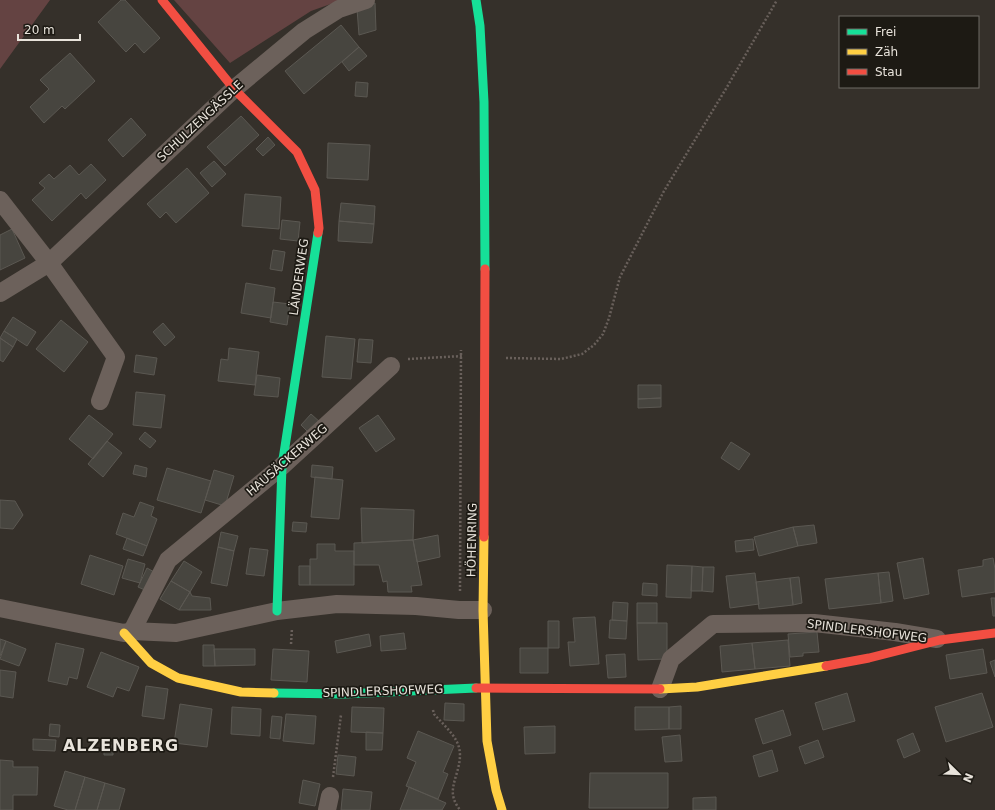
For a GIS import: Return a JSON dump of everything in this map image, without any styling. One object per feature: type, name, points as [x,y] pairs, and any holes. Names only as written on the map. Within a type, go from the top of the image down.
[{"type":"street","name":"LÄNDERWEG","points":[[162,0],[234,89],[297,152],[315,190],[319,228],[282,466],[278,611]]},
{"type":"street","name":"SCHULZENGÄSSLE","points":[[0,293],[49,263],[234,89],[304,31],[339,10],[366,0]]},
{"type":"street","name":"HÖHENRING","points":[[476,0],[480,26],[484,102],[485,429],[483,610],[485,688],[487,741],[496,790],[502,810]]},
{"type":"street","points":[[0,200],[49,263],[116,357],[100,401]]},
{"type":"street","name":"HAUSÄCKERWEG","points":[[128,632],[168,560],[282,466],[391,366]]},
{"type":"street","points":[[0,608],[128,632],[176,633],[278,611],[337,604],[416,606],[459,610],[483,610]]},
{"type":"street","name":"SPINDLERSHOFWEG","points":[[660,689],[671,659],[713,624],[814,623],[895,632],[940,640]]},
{"type":"street","name":"SPINDLERSHOFWEG","points":[[128,632],[151,663],[178,678],[241,692],[344,694],[485,688],[660,689],[697,687],[869,658],[940,640],[995,633]]},
{"type":"path","points":[[391,366],[408,359],[461,356],[484,358],[561,359],[582,354],[594,345],[603,334],[620,277],[664,191],[727,87],[777,0]]},
{"type":"path","points":[[459,610],[461,348]]},
{"type":"path","points":[[430,690],[434,714],[453,735],[460,751],[460,765],[453,789],[453,799],[460,810]]},
{"type":"path","points":[[329,803],[344,694]]},
{"type":"shaded area","points":[[0,0],[50,0],[0,69]]},
{"type":"shaded area","points":[[174,0],[342,0],[311,11],[230,63]]},
{"type":"building","points":[[121,0],[125,0],[160,38],[144,53],[135,43],[126,52],[98,22]]},
{"type":"building","points":[[375,3],[376,30],[359,35],[357,9]]},
{"type":"building","points":[[341,25],[359,47],[304,94],[285,71]]},
{"type":"building","points":[[359,47],[367,56],[349,71],[342,62]]},
{"type":"building","points":[[70,53],[95,81],[65,109],[62,106],[44,123],[30,107],[49,89],[40,80]]},
{"type":"building","points":[[356,82],[368,83],[367,97],[355,96]]},
{"type":"building","points":[[241,116],[259,135],[225,166],[207,147]]},
{"type":"building","points":[[131,118],[146,135],[123,157],[108,140]]},
{"type":"building","points":[[268,137],[275,145],[263,156],[256,149]]},
{"type":"building","points":[[328,143],[370,145],[368,180],[327,178]]},
{"type":"building","points":[[214,161],[226,174],[212,187],[200,173]]},
{"type":"building","points":[[91,164],[106,180],[86,199],[81,193],[52,221],[32,200],[45,188],[39,183],[49,174],[54,179],[70,165],[79,175]]},
{"type":"building","points":[[187,168],[209,193],[176,223],[166,212],[160,218],[147,204]]},
{"type":"building","points":[[245,194],[281,197],[279,229],[242,226]]},
{"type":"building","points":[[341,203],[375,206],[374,224],[339,221]]},
{"type":"building","points":[[282,220],[300,222],[298,241],[280,239]]},
{"type":"building","points":[[339,221],[374,224],[372,243],[338,241]]},
{"type":"building","points":[[12,229],[25,258],[0,270],[0,235]]},
{"type":"building","points":[[273,250],[285,252],[282,271],[270,269]]},
{"type":"building","points":[[246,283],[275,288],[271,318],[241,313]]},
{"type":"building","points":[[273,302],[290,304],[287,325],[270,322]]},
{"type":"building","points":[[13,317],[36,332],[27,346],[4,331]]},
{"type":"building","points":[[61,320],[88,342],[64,372],[36,349]]},
{"type":"building","points":[[163,323],[175,337],[165,346],[153,332]]},
{"type":"building","points":[[4,331],[17,339],[13,347],[0,338]]},
{"type":"building","points":[[326,336],[355,339],[351,379],[322,377]]},
{"type":"building","points":[[0,338],[13,347],[3,362],[0,360]]},
{"type":"building","points":[[359,339],[373,340],[371,363],[357,362]]},
{"type":"building","points":[[229,348],[259,352],[255,385],[218,381],[221,359],[228,360]]},
{"type":"building","points":[[136,355],[157,358],[154,375],[134,372]]},
{"type":"building","points":[[257,375],[280,378],[278,397],[254,395]]},
{"type":"building","points":[[638,385],[661,385],[661,398],[638,399]]},
{"type":"building","points":[[136,392],[165,395],[161,428],[133,425]]},
{"type":"building","points":[[661,398],[661,407],[638,408],[638,399]]},
{"type":"building","points":[[311,414],[321,423],[310,434],[301,425]]},
{"type":"building","points":[[89,415],[113,434],[93,459],[69,439]]},
{"type":"building","points":[[378,415],[395,439],[376,452],[359,428]]},
{"type":"building","points":[[145,432],[156,441],[150,448],[139,439]]},
{"type":"building","points":[[107,441],[122,453],[103,477],[88,464]]},
{"type":"building","points":[[731,442],[750,454],[739,470],[721,458]]},
{"type":"building","points":[[135,465],[147,468],[146,477],[133,474]]},
{"type":"building","points":[[312,465],[333,467],[332,479],[311,477]]},
{"type":"building","points":[[167,468],[211,481],[201,513],[157,500]]},
{"type":"building","points":[[214,470],[234,476],[225,506],[205,500]]},
{"type":"building","points":[[315,477],[343,480],[339,519],[311,517]]},
{"type":"building","points":[[0,500],[15,501],[23,515],[13,529],[0,528]]},
{"type":"building","points":[[140,502],[154,507],[151,516],[157,519],[147,546],[116,534],[123,513],[134,517]]},
{"type":"building","points":[[361,508],[414,510],[413,540],[362,543]]},
{"type":"building","points":[[293,522],[307,523],[306,532],[292,531]]},
{"type":"building","points":[[814,525],[817,543],[798,546],[793,527]]},
{"type":"building","points":[[793,527],[798,546],[759,556],[754,537]]},
{"type":"building","points":[[221,532],[238,536],[234,551],[218,547]]},
{"type":"building","points":[[438,535],[440,557],[417,562],[413,540]]},
{"type":"building","points":[[127,538],[147,546],[143,556],[123,549]]},
{"type":"building","points":[[753,539],[754,550],[736,552],[735,541]]},
{"type":"building","points":[[413,540],[422,585],[411,586],[412,592],[388,592],[387,581],[383,582],[379,565],[354,565],[354,543]]},
{"type":"building","points":[[317,544],[335,544],[335,551],[354,551],[354,585],[310,585],[310,559],[317,559]]},
{"type":"building","points":[[218,547],[234,551],[227,586],[211,583]]},
{"type":"building","points":[[250,548],[268,550],[264,576],[246,574]]},
{"type":"building","points":[[90,555],[123,566],[114,595],[81,584]]},
{"type":"building","points":[[923,558],[929,594],[904,599],[897,563]]},
{"type":"building","points":[[993,558],[995,569],[995,592],[962,597],[958,570],[983,566],[983,560]]},
{"type":"building","points":[[128,559],[145,564],[140,583],[122,578]]},
{"type":"building","points":[[184,561],[202,572],[190,592],[171,581]]},
{"type":"building","points":[[667,565],[692,566],[691,598],[666,597]]},
{"type":"building","points":[[299,566],[310,566],[310,585],[299,585]]},
{"type":"building","points":[[692,566],[703,567],[702,591],[691,591]]},
{"type":"building","points":[[703,567],[714,567],[713,592],[702,591]]},
{"type":"building","points":[[147,568],[156,573],[147,591],[138,587]]},
{"type":"building","points":[[889,572],[893,601],[881,603],[878,573]]},
{"type":"building","points":[[755,573],[759,604],[730,608],[726,576]]},
{"type":"building","points":[[878,573],[881,603],[829,609],[825,579]]},
{"type":"building","points":[[799,577],[802,603],[793,605],[790,578]]},
{"type":"building","points":[[790,578],[793,605],[759,609],[756,582]]},
{"type":"building","points":[[171,581],[190,592],[179,610],[160,599]]},
{"type":"building","points":[[643,583],[657,584],[657,596],[642,595]]},
{"type":"building","points":[[190,592],[192,596],[210,598],[211,610],[179,610]]},
{"type":"building","points":[[991,598],[995,598],[995,616],[993,616]]},
{"type":"building","points":[[613,602],[628,603],[627,621],[612,620]]},
{"type":"building","points":[[637,603],[657,603],[657,623],[637,623]]},
{"type":"building","points":[[595,617],[599,664],[570,666],[568,642],[575,642],[573,618]]},
{"type":"building","points":[[610,620],[627,621],[626,639],[609,638]]},
{"type":"building","points":[[548,621],[559,621],[559,648],[548,648]]},
{"type":"building","points":[[637,623],[667,623],[667,659],[638,660]]},
{"type":"building","points":[[817,632],[819,652],[803,653],[803,656],[790,657],[788,634]]},
{"type":"building","points":[[404,633],[406,649],[381,651],[380,636]]},
{"type":"building","points":[[369,634],[371,646],[337,653],[335,641]]},
{"type":"building","points":[[0,639],[6,641],[0,656]]},
{"type":"building","points":[[788,640],[790,666],[755,669],[752,643]]},
{"type":"building","points":[[6,641],[26,649],[19,666],[0,659]]},
{"type":"building","points":[[56,643],[84,649],[77,679],[69,677],[67,685],[48,681]]},
{"type":"building","points":[[752,643],[755,669],[722,672],[720,646]]},
{"type":"building","points":[[203,645],[214,645],[215,666],[203,666]]},
{"type":"building","points":[[520,648],[548,648],[548,673],[520,673]]},
{"type":"building","points":[[214,649],[255,649],[255,665],[215,666]]},
{"type":"building","points":[[273,649],[309,651],[307,682],[271,680]]},
{"type":"building","points":[[983,649],[987,673],[950,679],[946,655]]},
{"type":"building","points":[[101,652],[139,667],[129,691],[117,687],[113,697],[87,687]]},
{"type":"building","points":[[625,654],[626,677],[608,678],[606,655]]},
{"type":"building","points":[[995,660],[995,677],[990,662]]},
{"type":"building","points":[[0,670],[16,672],[13,698],[0,696]]},
{"type":"building","points":[[146,686],[168,689],[164,719],[142,716]]},
{"type":"building","points":[[847,693],[855,721],[823,730],[815,703]]},
{"type":"building","points":[[982,693],[993,727],[946,742],[935,707]]},
{"type":"building","points":[[445,703],[464,704],[464,721],[444,720]]},
{"type":"building","points":[[180,704],[212,709],[207,747],[174,743]]},
{"type":"building","points":[[681,706],[681,729],[669,729],[669,707]]},
{"type":"building","points":[[232,707],[261,709],[260,736],[231,734]]},
{"type":"building","points":[[352,707],[384,708],[383,733],[351,732]]},
{"type":"building","points":[[635,707],[669,707],[669,729],[635,730]]},
{"type":"building","points":[[783,710],[791,735],[763,744],[755,719]]},
{"type":"building","points":[[286,714],[316,716],[314,744],[283,741]]},
{"type":"building","points":[[272,716],[282,717],[280,739],[270,738]]},
{"type":"building","points":[[50,724],[60,725],[59,737],[49,736]]},
{"type":"building","points":[[555,726],[555,753],[525,754],[524,727]]},
{"type":"building","points":[[418,731],[454,746],[443,772],[448,774],[438,799],[406,786],[416,762],[407,758]]},
{"type":"building","points":[[366,732],[383,733],[382,750],[366,750]]},
{"type":"building","points":[[913,733],[920,751],[904,758],[897,740]]},
{"type":"building","points":[[680,735],[682,761],[665,762],[662,737]]},
{"type":"building","points":[[33,739],[56,740],[55,751],[33,750]]},
{"type":"building","points":[[818,740],[824,757],[805,764],[799,747]]},
{"type":"building","points":[[113,745],[113,755],[104,755],[104,746]]},
{"type":"building","points":[[772,750],[778,771],[759,777],[753,756]]},
{"type":"building","points":[[338,755],[356,757],[354,776],[336,774]]},
{"type":"building","points":[[0,760],[13,761],[13,767],[38,767],[37,795],[13,795],[13,810],[0,810]]},
{"type":"building","points":[[65,771],[85,777],[75,810],[68,810],[54,806]]},
{"type":"building","points":[[590,773],[668,773],[668,808],[589,808]]},
{"type":"building","points":[[85,777],[105,783],[97,810],[75,810]]},
{"type":"building","points":[[303,780],[320,784],[315,806],[299,803]]},
{"type":"building","points":[[105,783],[125,789],[119,810],[97,810]]},
{"type":"building","points":[[409,787],[446,803],[442,810],[400,810]]},
{"type":"building","points":[[343,789],[372,792],[370,810],[341,810]]},
{"type":"building","points":[[716,797],[716,810],[693,810],[693,798]]},
{"type":"traffic: fast","points":[[476,0],[480,26],[484,102],[485,269]]},
{"type":"traffic: fast","points":[[277,611],[282,466],[318,233]]},
{"type":"traffic: fast","points":[[274,693],[343,694],[476,688]]},
{"type":"traffic: slow","points":[[484,537],[483,610],[487,741],[496,790],[502,810]]},
{"type":"traffic: slow","points":[[124,633],[151,663],[178,678],[241,692],[274,693]]},
{"type":"traffic: slow","points":[[660,689],[697,687],[826,666]]},
{"type":"traffic: jam","points":[[162,0],[234,89],[297,152],[315,190],[319,228],[318,233]]},
{"type":"traffic: jam","points":[[484,537],[485,269]]},
{"type":"traffic: jam","points":[[826,666],[869,658],[940,640],[995,633]]},
{"type":"traffic: jam","points":[[476,688],[660,689]]},
{"type":"district","name":"ALZENBERG","points":[[121,745]]}]
